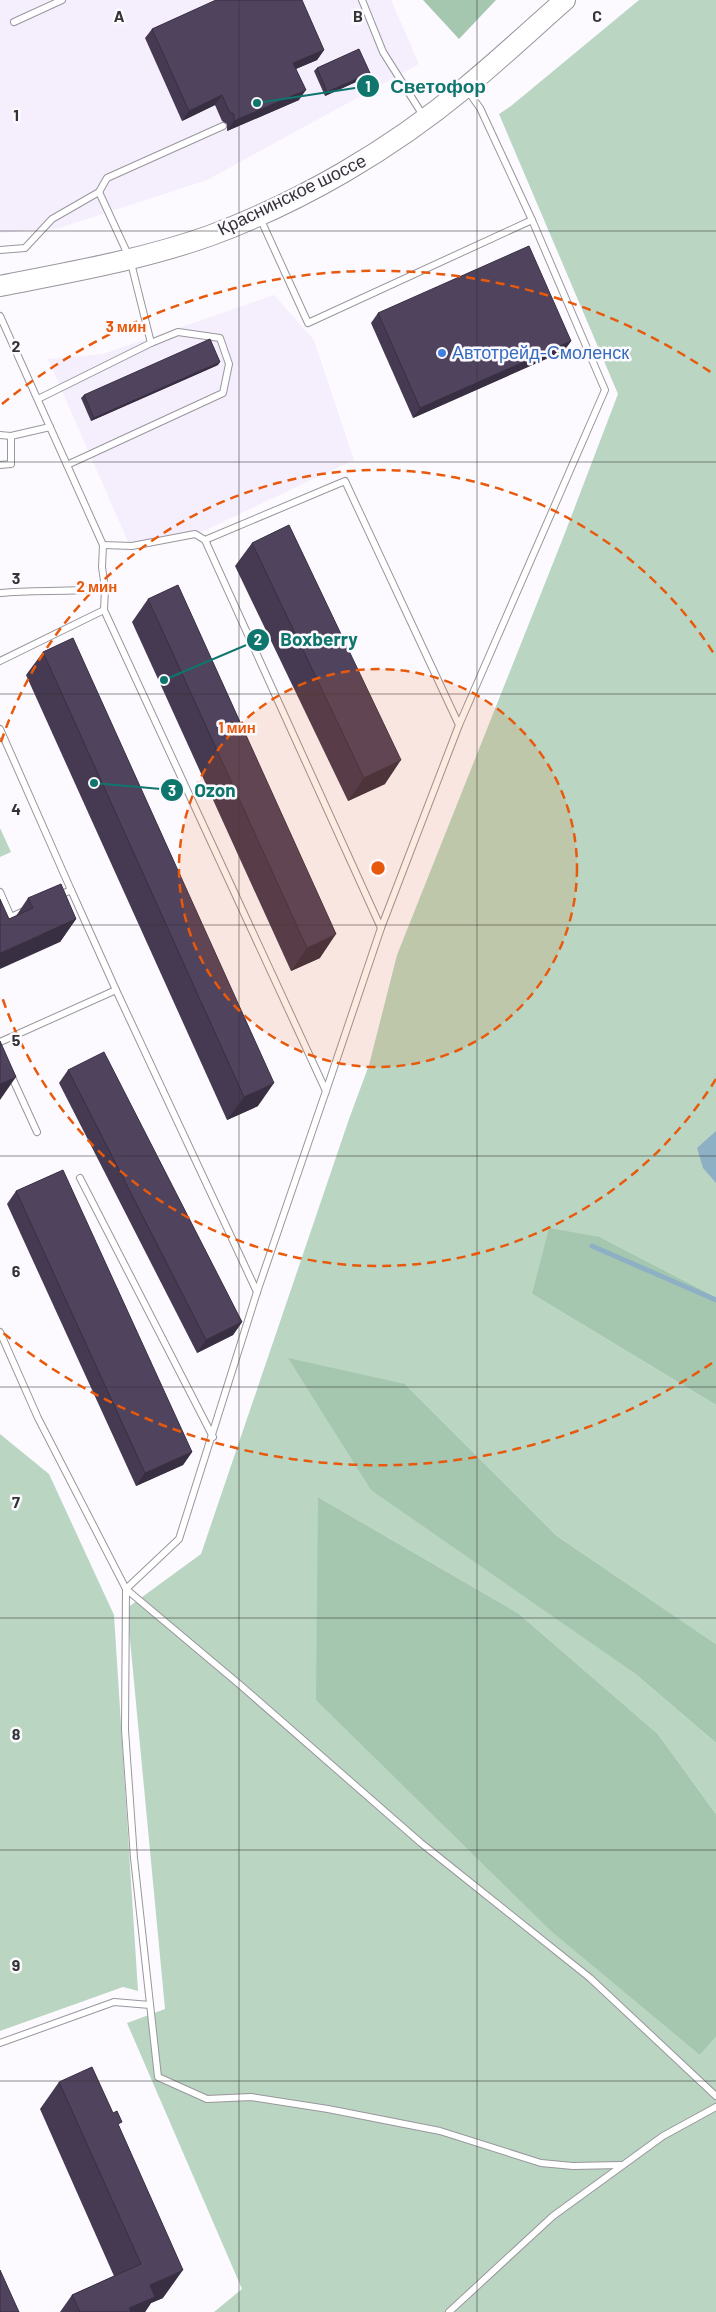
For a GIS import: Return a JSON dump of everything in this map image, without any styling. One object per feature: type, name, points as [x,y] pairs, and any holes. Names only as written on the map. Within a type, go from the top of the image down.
[{"type":"main road","name":"Краснинское шоссе","points":[[0,286],[130,259],[209,236],[259,215],[350,169],[425,118],[466,87],[565,0]]},
{"type":"lane","points":[[14,22],[62,0]]},
{"type":"lane","points":[[362,0],[383,52],[425,118]]},
{"type":"lane","points":[[466,87],[480,108],[532,220],[605,390],[458,725],[381,928],[257,1292],[179,1539],[126,1589],[125,1730],[134,1858],[158,2077],[208,2099],[250,2097],[328,2109],[440,2131],[541,2163],[573,2166],[620,2165]]},
{"type":"lane","points":[[0,250],[24,248],[52,219],[99,192],[106,178],[223,126]]},
{"type":"lane","points":[[99,192],[130,259],[152,343]]},
{"type":"lane","points":[[259,215],[308,323],[532,220]]},
{"type":"lane","points":[[0,316],[103,545],[104,610],[326,1091]]},
{"type":"lane","points":[[38,399],[178,332],[220,338],[229,364],[223,393],[67,465]]},
{"type":"lane","points":[[0,435],[10,436],[50,427]]},
{"type":"lane","points":[[0,465],[11,464],[10,436]]},
{"type":"lane","points":[[205,540],[345,481],[458,725]]},
{"type":"lane","points":[[103,545],[132,546],[194,534],[205,540],[381,928]]},
{"type":"lane","points":[[0,594],[29,590],[83,591],[105,588]]},
{"type":"lane","points":[[0,661],[104,610]]},
{"type":"lane","points":[[0,729],[116,990],[257,1292]]},
{"type":"lane","points":[[54,898],[71,890]]},
{"type":"lane","points":[[0,892],[11,917],[28,909]]},
{"type":"lane","points":[[0,1042],[116,990]]},
{"type":"lane","points":[[8,1070],[37,1132]]},
{"type":"lane","points":[[80,1178],[212,1437]]},
{"type":"lane","points":[[0,1332],[38,1418],[126,1589],[239,1684],[421,1843],[590,1978],[716,2096]]},
{"type":"lane","points":[[0,2043],[114,2002],[150,2005]]},
{"type":"lane","points":[[449,2312],[553,2216],[620,2165],[663,2136],[716,2106]]},
{"type":"shaded area","points":[[0,0],[391,0],[419,64],[207,180],[59,228],[0,233]]},
{"type":"shaded area","points":[[274,295],[314,340],[354,460],[199,533],[129,544],[48,359],[103,354]]},
{"type":"green space","points":[[423,0],[496,0],[459,39]]},
{"type":"green space","points":[[639,0],[716,0],[716,1297],[600,1237],[532,1294],[716,1405],[716,1644],[557,1536],[405,1384],[633,1672],[716,1743],[716,1814],[658,1734],[518,1613],[318,1497],[700,2055],[716,2037],[716,2312],[214,2312],[242,2289],[127,2023],[165,2009],[127,1608],[201,1554],[369,1065],[397,955],[563,538],[618,394],[499,114]]},
{"type":"green space","points":[[0,828],[11,852],[0,857]]},
{"type":"green space","points":[[549,1228],[600,1237],[716,1297],[716,1405],[532,1294]]},
{"type":"green space","points":[[288,1358],[405,1384],[557,1536],[716,1644],[716,1743],[633,1672],[371,1490]]},
{"type":"green space","points":[[0,1434],[49,1474],[114,1615],[138,1991],[123,1987],[0,2031]]},
{"type":"green space","points":[[318,1497],[518,1613],[658,1734],[716,1814],[716,2037],[700,2055],[551,1931],[316,1700]]},
{"type":"water","points":[[716,1131],[716,1183],[703,1168],[697,1148]]},
{"type":"building","points":[[216,0],[302,0],[324,50],[293,63],[306,90],[234,121],[234,114],[229,111],[222,95],[189,111],[152,29]]},
{"type":"building","points":[[359,49],[370,73],[327,92],[317,68]]},
{"type":"building","points":[[529,246],[571,341],[420,408],[378,313]]},
{"type":"building","points":[[210,339],[220,362],[94,418],[84,395]]},
{"type":"building","points":[[289,525],[401,760],[364,778],[252,543]]},
{"type":"building","points":[[178,585],[336,934],[307,948],[148,599]]},
{"type":"building","points":[[73,638],[274,1083],[244,1097],[43,652]]},
{"type":"building","points":[[61,884],[76,919],[0,953],[0,899],[9,919],[33,908],[28,898]]},
{"type":"building","points":[[0,1041],[16,1077],[0,1084]]},
{"type":"building","points":[[104,1052],[242,1322],[206,1340],[68,1070]]},
{"type":"building","points":[[63,1170],[192,1452],[145,1473],[16,1191]]},
{"type":"building","points":[[92,2067],[113,2113],[117,2111],[122,2122],[118,2124],[183,2270],[150,2285],[155,2297],[129,2308],[131,2312],[80,2312],[72,2295],[141,2264],[59,2082]]},
{"type":"building","points":[[0,2270],[19,2312],[0,2312]]},
{"type":"waterway","points":[[592,1246],[716,1300]]},
{"type":"place","name":"Светофор","points":[[257,103]]},
{"type":"place","name":"Автотрейд-Смоленск","points":[[442,353]]},
{"type":"place","name":"Boxberry","points":[[164,680]]},
{"type":"place","name":"Ozon","points":[[94,783]]}]
